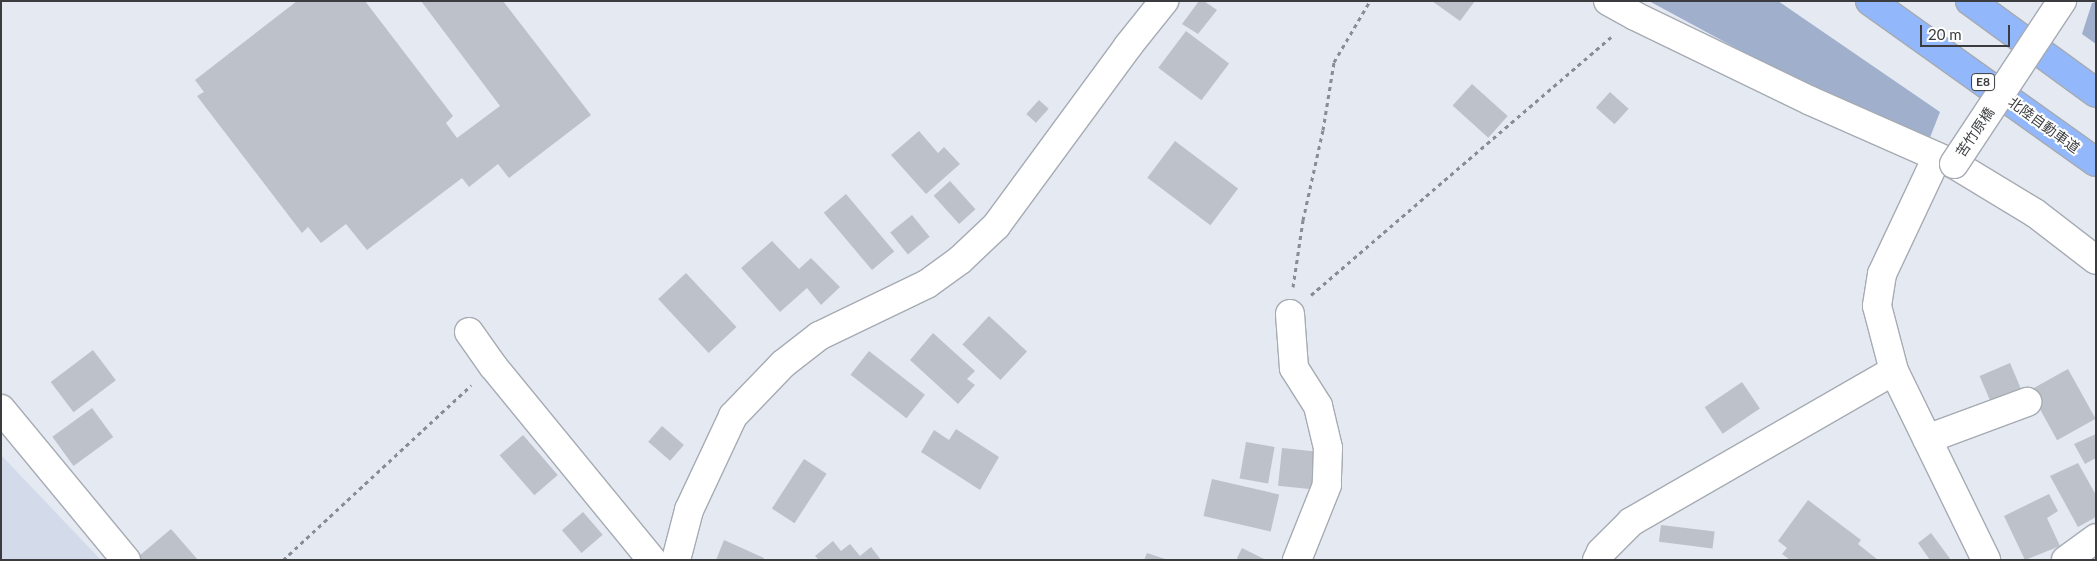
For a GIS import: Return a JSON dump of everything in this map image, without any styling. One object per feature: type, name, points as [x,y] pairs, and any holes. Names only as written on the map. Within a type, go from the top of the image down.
[{"type":"highway","name":"北陸自動車道","points":[[1870,1],[2096,162]]},
{"type":"highway","points":[[1970,1],[2096,93]]},
{"type":"street","points":[[676,560],[689,510],[733,416],[783,364],[819,336],[927,284],[960,260],[996,226],[1128,46],[1164,1]]},
{"type":"street","points":[[1608,1],[1634,16],[1811,101],[1946,160],[2035,213],[2096,260]]},
{"type":"street","name":"苦竹原橋","points":[[1986,560],[1894,370],[1877,306],[1882,274],[1946,160],[2062,1]]},
{"type":"street","points":[[1290,314],[1294,368],[1318,406],[1328,448],[1327,484],[1297,560]]},
{"type":"street","points":[[469,332],[493,366],[652,560]]},
{"type":"street","points":[[1597,560],[1601,552],[1631,522],[1894,370]]},
{"type":"street","points":[[1928,439],[2027,402]]},
{"type":"street","points":[[1,409],[126,560]]},
{"type":"street","points":[[2066,560],[2096,538]]},
{"type":"path","points":[[1290,314],[1303,220],[1323,130],[1334,62],[1370,1]]},
{"type":"path","points":[[1290,314],[1634,16]]},
{"type":"path","points":[[283,560],[312,531],[493,366]]},
{"type":"shaded area","points":[[1649,1],[1778,1],[1940,112],[1929,140],[1758,60]]},
{"type":"shaded area","points":[[2096,2],[2096,44],[2082,34],[2092,3]]},
{"type":"shaded area","points":[[1,455],[101,560],[1,560]]},
{"type":"building","points":[[297,1],[365,1],[453,116],[446,123],[457,138],[500,106],[421,1],[503,1],[591,115],[509,178],[498,164],[469,187],[462,178],[367,250],[346,224],[321,243],[308,227],[302,233],[197,96],[204,92],[195,80]]},
{"type":"building","points":[[1199,1],[1204,1],[1217,10],[1198,34],[1182,24]]},
{"type":"building","points":[[1432,1],[1475,1],[1460,21]]},
{"type":"building","points":[[1186,31],[1229,63],[1201,100],[1158,68]]},
{"type":"building","points":[[1472,84],[1508,116],[1488,138],[1453,106]]},
{"type":"building","points":[[1610,92],[1629,109],[1615,124],[1596,108]]},
{"type":"building","points":[[1039,100],[1049,109],[1036,123],[1026,114]]},
{"type":"building","points":[[919,131],[938,153],[944,147],[960,164],[926,194],[891,155]]},
{"type":"building","points":[[1175,141],[1238,189],[1210,225],[1147,178]]},
{"type":"building","points":[[950,181],[975,209],[959,224],[934,196]]},
{"type":"building","points":[[846,194],[894,251],[872,270],[824,213]]},
{"type":"building","points":[[912,215],[930,237],[908,254],[890,233]]},
{"type":"building","points":[[772,241],[799,269],[811,258],[840,287],[821,305],[807,288],[780,312],[741,268]]},
{"type":"building","points":[[686,273],[736,327],[709,353],[658,299]]},
{"type":"building","points":[[989,316],[1027,351],[1000,380],[962,345]]},
{"type":"building","points":[[933,333],[975,371],[967,379],[975,385],[958,404],[910,360]]},
{"type":"building","points":[[93,350],[116,380],[74,412],[51,382]]},
{"type":"building","points":[[869,351],[925,395],[906,418],[851,375]]},
{"type":"building","points":[[2010,363],[2025,399],[1995,412],[1980,376]]},
{"type":"building","points":[[2068,369],[2096,419],[2057,440],[2030,390]]},
{"type":"building","points":[[1742,382],[1760,409],[1723,434],[1705,407]]},
{"type":"building","points":[[92,408],[113,437],[74,466],[52,437]]},
{"type":"building","points":[[662,426],[684,445],[670,461],[648,442]]},
{"type":"building","points":[[956,429],[999,457],[980,490],[921,452],[934,430],[949,440]]},
{"type":"building","points":[[2096,434],[2096,458],[2085,464],[2074,444]]},
{"type":"building","points":[[523,435],[558,475],[534,495],[500,455]]},
{"type":"building","points":[[1246,442],[1275,447],[1268,483],[1240,478]]},
{"type":"building","points":[[1282,448],[1323,452],[1319,490],[1278,486]]},
{"type":"building","points":[[804,459],[827,474],[795,523],[772,508]]},
{"type":"building","points":[[2078,463],[2096,495],[2096,517],[2078,527],[2050,476]]},
{"type":"building","points":[[1212,479],[1279,495],[1271,532],[1203,516]]},
{"type":"building","points":[[2049,494],[2058,511],[2047,518],[2060,546],[2025,560],[2004,516]]},
{"type":"building","points":[[1808,500],[1861,540],[1858,544],[1878,560],[1790,560],[1782,554],[1787,548],[1778,541]]},
{"type":"building","points":[[583,512],[603,535],[582,553],[562,530]]},
{"type":"building","points":[[1661,525],[1715,532],[1713,548],[1659,542]]},
{"type":"building","points":[[171,529],[198,560],[142,560],[139,556]]},
{"type":"building","points":[[1931,533],[1951,560],[1930,560],[1918,543]]},
{"type":"building","points":[[724,540],[764,558],[763,560],[716,560]]},
{"type":"building","points":[[833,541],[841,551],[850,544],[860,556],[871,547],[881,560],[819,560],[815,556]]},
{"type":"building","points":[[1242,548],[1266,560],[1239,560],[1237,558]]},
{"type":"building","points":[[1147,553],[1165,559],[1144,560]]}]
